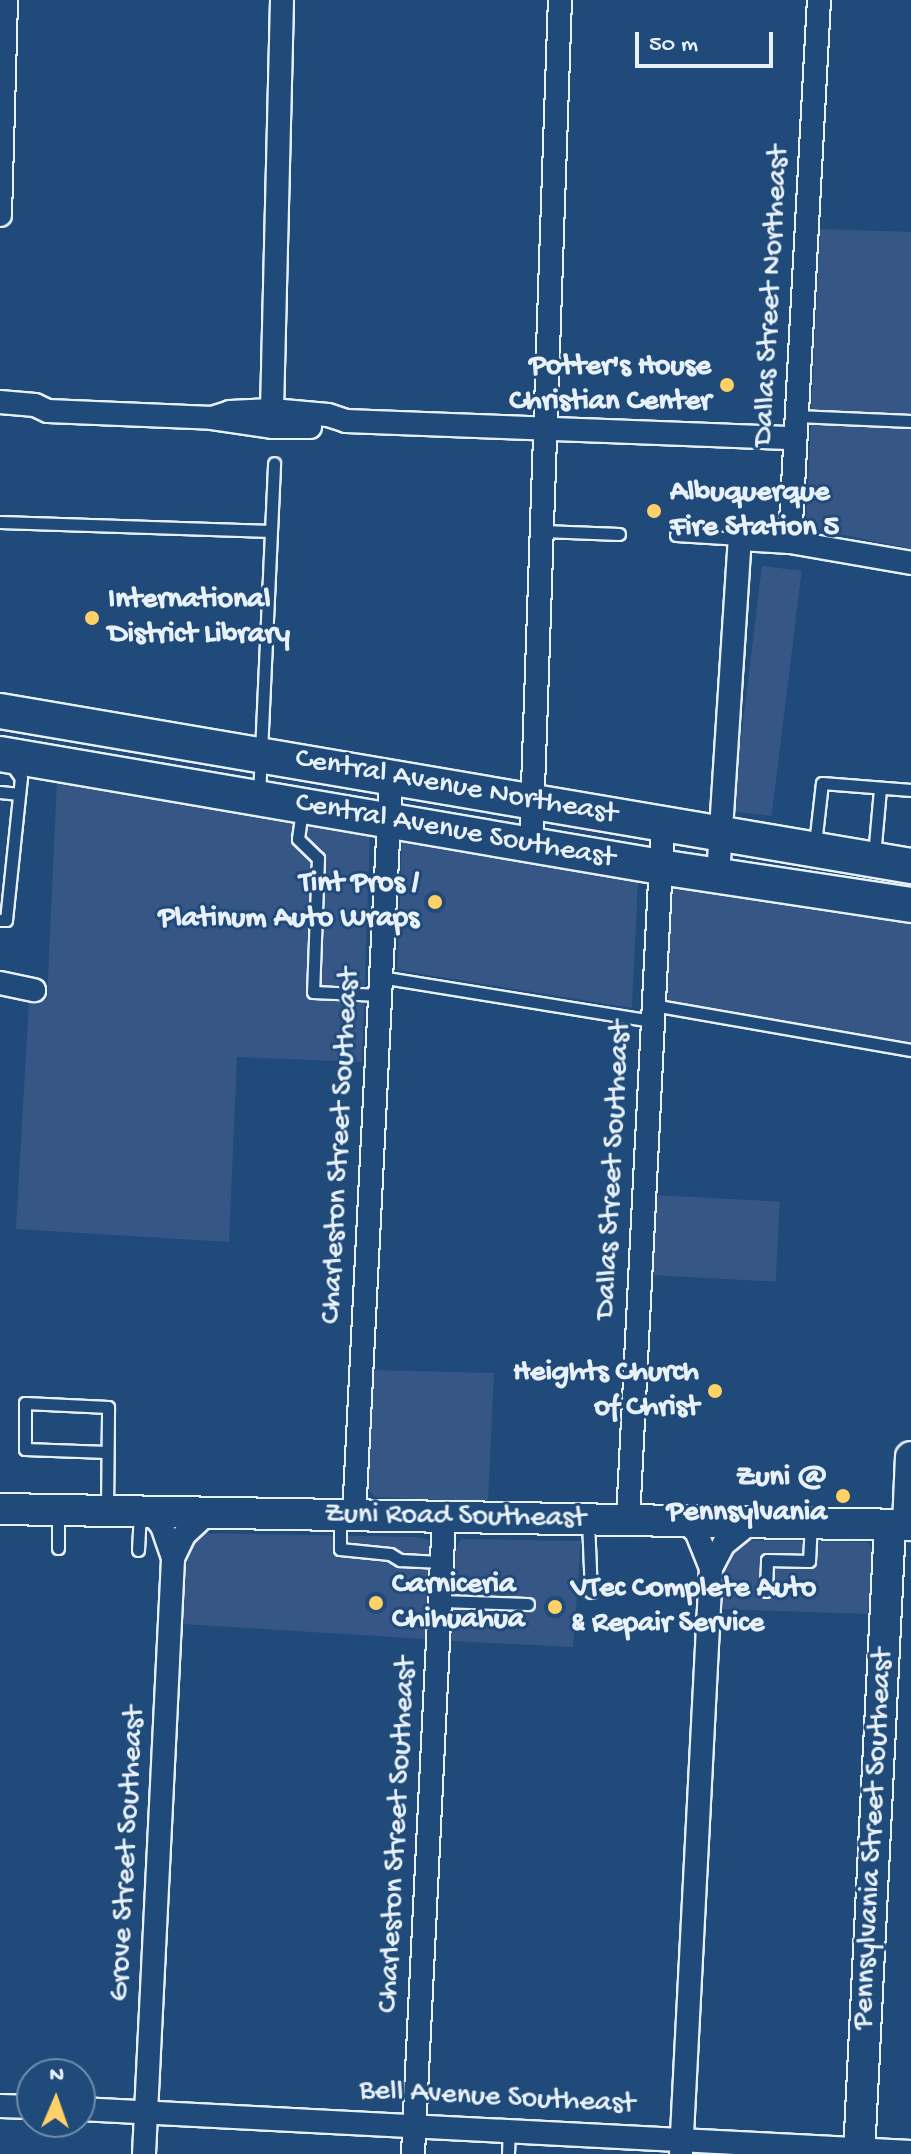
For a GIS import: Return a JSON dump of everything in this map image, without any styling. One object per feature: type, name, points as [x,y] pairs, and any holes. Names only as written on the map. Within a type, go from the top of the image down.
[{"type":"main road","name":"Central Avenue Northeast","points":[[0,711],[911,866]]},
{"type":"main road","name":"Central Avenue Southeast","points":[[5,762],[259,797],[531,846],[911,905]]},
{"type":"street","points":[[0,215],[6,0]]},
{"type":"street","points":[[272,410],[282,0]]},
{"type":"street","points":[[531,846],[560,0]]},
{"type":"street","name":"Dallas Street Northeast","points":[[790,542],[819,0]]},
{"type":"street","points":[[0,402],[35,405],[48,411],[212,418],[273,427],[328,427],[346,421]]},
{"type":"street","points":[[212,418],[230,412],[272,410],[328,415],[346,421],[547,427],[796,427]]},
{"type":"street","points":[[0,418],[34,418],[48,411]]},
{"type":"street","points":[[718,876],[740,539],[790,542],[911,563]]},
{"type":"street","name":"Charleston Street Southeast","points":[[347,1516],[391,778]]},
{"type":"street","name":"Dallas Street Southeast","points":[[628,1520],[663,823]]},
{"type":"street","points":[[0,983],[34,990]]},
{"type":"street","name":"Pennsylvania Street Southeast","points":[[860,2151],[903,1525],[911,1457]]},
{"type":"street","name":"Zuni Road Southeast","points":[[0,1509],[903,1525]]},
{"type":"street","name":"Grove Street Southeast","points":[[144,2154],[173,1558],[162,1526],[145,1512]]},
{"type":"street","points":[[173,1558],[184,1535],[208,1513]]},
{"type":"street","name":"Charleston Street Southeast","points":[[413,2154],[444,1519]]},
{"type":"street","points":[[681,2146],[711,1568],[696,1531],[683,1521]]},
{"type":"street","points":[[711,1568],[724,1544],[751,1522]]},
{"type":"street","name":"Bell Avenue Southeast","points":[[96,2109],[509,2129],[681,2146],[911,2152]]},
{"type":"lane","points":[[796,427],[911,421]]},
{"type":"lane","points":[[259,797],[274,463]]},
{"type":"lane","points":[[0,522],[271,531]]},
{"type":"lane","points":[[543,531],[619,534]]},
{"type":"lane","points":[[676,535],[740,539]]},
{"type":"lane","points":[[0,920],[6,920],[21,778],[5,762]]},
{"type":"lane","points":[[814,849],[822,783],[911,790]]},
{"type":"lane","points":[[874,860],[880,789]]},
{"type":"lane","points":[[0,792],[19,794]]},
{"type":"lane","points":[[302,805],[298,839],[318,858],[313,992],[380,986],[653,1013],[911,1050]]},
{"type":"lane","points":[[107,1452],[25,1449],[25,1403],[108,1407],[107,1511]]},
{"type":"lane","points":[[58,1511],[58,1548]]},
{"type":"lane","points":[[138,1550],[145,1512]]},
{"type":"lane","points":[[347,1516],[340,1549],[390,1554],[400,1560],[441,1562]]},
{"type":"lane","points":[[588,1520],[591,1592]]},
{"type":"lane","points":[[766,1591],[767,1560],[809,1561],[811,1523]]},
{"type":"lane","points":[[440,1601],[528,1604]]},
{"type":"lane","points":[[508,2154],[509,2129]]},
{"type":"shaded area","points":[[820,229],[911,232],[911,549],[806,527]]},
{"type":"shaded area","points":[[762,566],[802,571],[772,816],[732,811]]},
{"type":"shaded area","points":[[57,778],[370,833],[362,1062],[237,1057],[229,1242],[16,1229],[29,1000],[47,1000]]},
{"type":"shaded area","points":[[406,838],[638,879],[632,1008],[397,970],[402,843]]},
{"type":"shaded area","points":[[674,884],[911,924],[911,1043],[672,1003],[668,999],[670,894]]},
{"type":"shaded area","points":[[653,1195],[780,1202],[776,1282],[649,1275]]},
{"type":"shaded area","points":[[371,1370],[494,1373],[488,1502],[375,1497],[368,1489]]},
{"type":"shaded area","points":[[197,1533],[417,1537],[429,1540],[426,1639],[183,1624],[187,1551]]},
{"type":"shaded area","points":[[461,1539],[581,1541],[573,1647],[451,1641],[456,1549]]},
{"type":"shaded area","points":[[737,1540],[868,1542],[872,1551],[868,1614],[720,1609],[724,1555]]},
{"type":"place","name":"Potter's House Christian Center","points":[[727,385]]},
{"type":"place","name":"Albuquerque Fire Station 5","points":[[654,511]]},
{"type":"place","name":"International District Library","points":[[92,618]]},
{"type":"place","name":"Tint Pros / Platinum Auto Wraps","points":[[435,902]]},
{"type":"place","name":"Heights Church of Christ","points":[[715,1391]]},
{"type":"place","name":"Zuni @ Pennsylvania","points":[[843,1496]]},
{"type":"place","name":"Carniceria Chihuahua","points":[[376,1603]]},
{"type":"place","name":"VTec Complete Auto & Repair Service","points":[[555,1607]]}]
